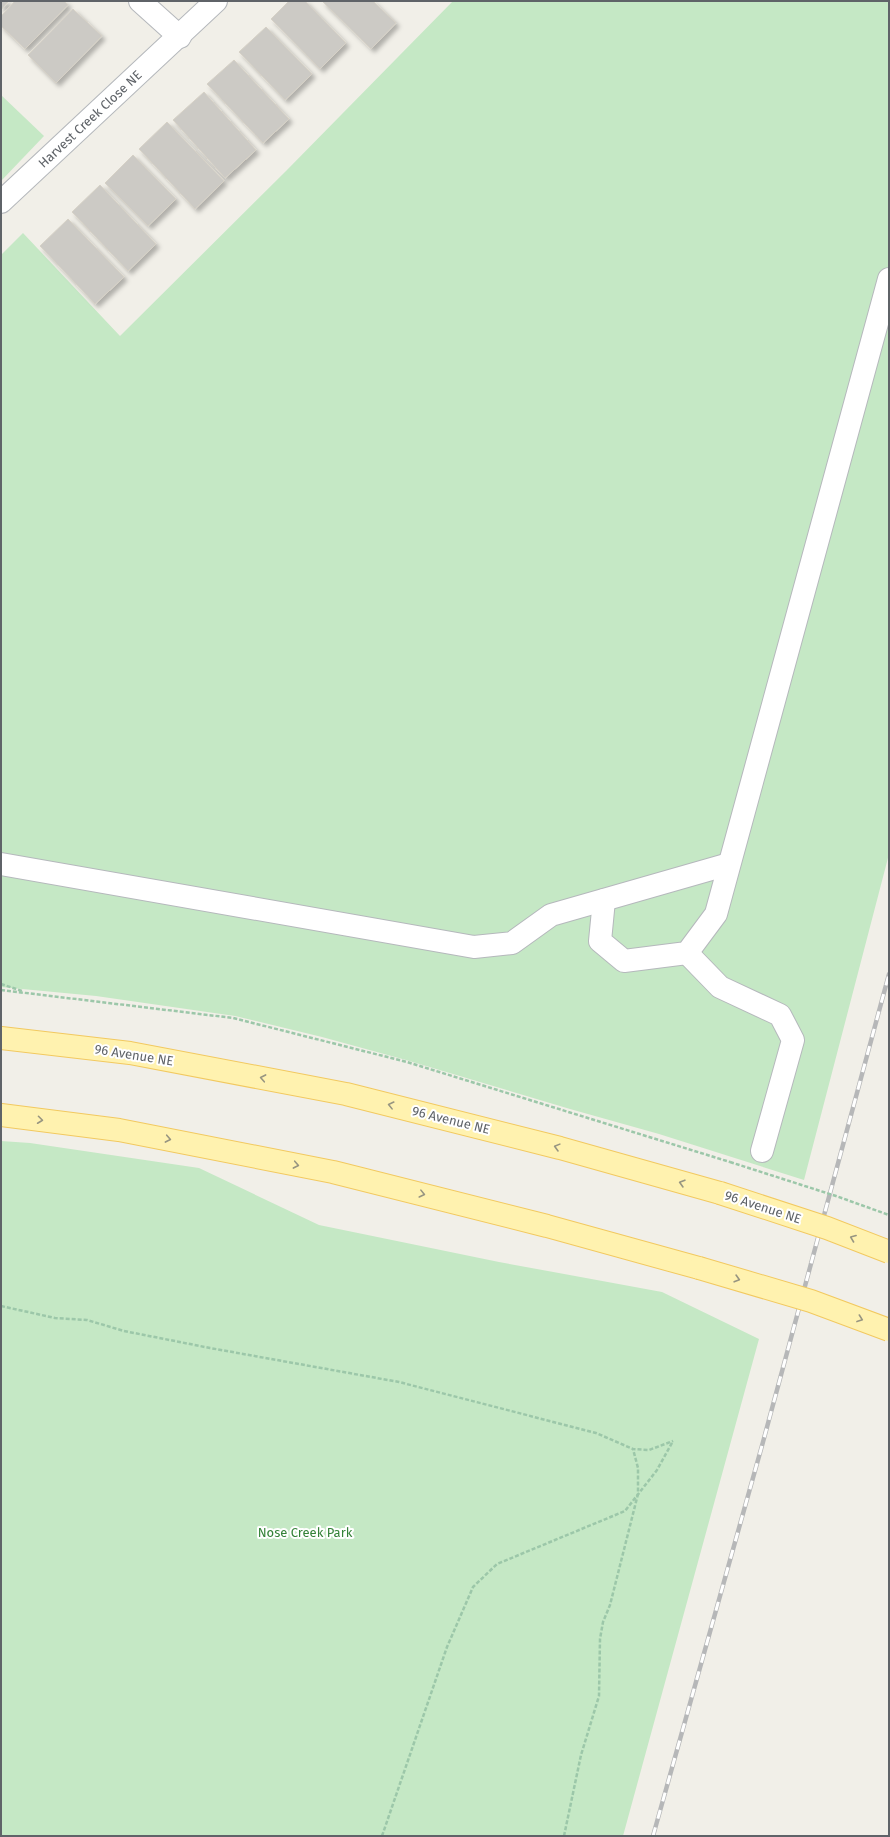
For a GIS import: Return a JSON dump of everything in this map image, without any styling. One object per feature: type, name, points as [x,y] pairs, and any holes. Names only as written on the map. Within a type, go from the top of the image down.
[{"type":"main road","name":"96 Avenue NE","points":[[1,1038],[130,1053],[346,1094],[560,1148],[720,1193],[827,1228],[889,1252]]},
{"type":"main road","points":[[1,1115],[119,1130],[333,1172],[547,1226],[699,1268],[811,1301],[889,1330]]},
{"type":"street","points":[[140,1],[180,37]]},
{"type":"street","name":"Harvest Creek Close NE","points":[[1,202],[180,37],[216,1]]},
{"type":"street","points":[[604,900],[600,941],[624,961],[687,953],[716,914],[889,279]]},
{"type":"street","points":[[1,864],[474,947],[512,943],[551,915],[729,864]]},
{"type":"street","points":[[687,953],[720,987],[780,1015],[793,1040],[762,1151]]},
{"type":"path","points":[[1,984],[28,993]]},
{"type":"path","points":[[1,990],[233,1018],[407,1062],[730,1162],[836,1196],[889,1215]]},
{"type":"path","points":[[1,1306],[55,1318],[87,1320],[124,1330],[210,1348],[399,1382],[596,1433],[633,1450],[649,1450],[673,1441],[657,1470],[625,1511],[497,1564],[473,1587],[447,1647],[382,1836]]},
{"type":"path","points":[[564,1836],[581,1755],[599,1696],[600,1639],[638,1494],[638,1468],[633,1450]]},
{"type":"green space","points":[[453,1],[889,1],[889,854],[804,1180],[659,1134],[406,1060],[322,1037],[235,1016],[96,996],[1,987],[1,255],[23,233],[120,336],[286,171]]},
{"type":"green space","points":[[1,95],[44,136],[1,181]]},
{"type":"green space","name":"Nose Creek Park","points":[[1,1141],[30,1143],[199,1168],[319,1225],[499,1262],[662,1292],[759,1339],[623,1836],[1,1836]]},
{"type":"building","points":[[1,1],[9,1],[1,10]]},
{"type":"building","points":[[15,1],[64,1],[68,5],[25,49],[1,26],[1,16]]},
{"type":"building","points":[[289,1],[305,1],[346,43],[320,69],[271,19]]},
{"type":"building","points":[[322,1],[373,1],[396,23],[371,49]]},
{"type":"building","points":[[73,9],[102,36],[56,83],[28,55]]},
{"type":"building","points":[[266,27],[312,74],[285,100],[239,52]]},
{"type":"building","points":[[234,60],[289,119],[263,143],[207,84]]},
{"type":"building","points":[[204,92],[256,150],[225,178],[173,120]]},
{"type":"building","points":[[167,122],[224,181],[195,209],[139,149]]},
{"type":"building","points":[[133,155],[176,199],[148,226],[105,183]]},
{"type":"building","points":[[100,185],[156,244],[128,271],[72,212]]},
{"type":"building","points":[[68,219],[124,277],[95,304],[40,246]]},
{"type":"railway","points":[[653,1836],[763,1442],[889,974]]}]
